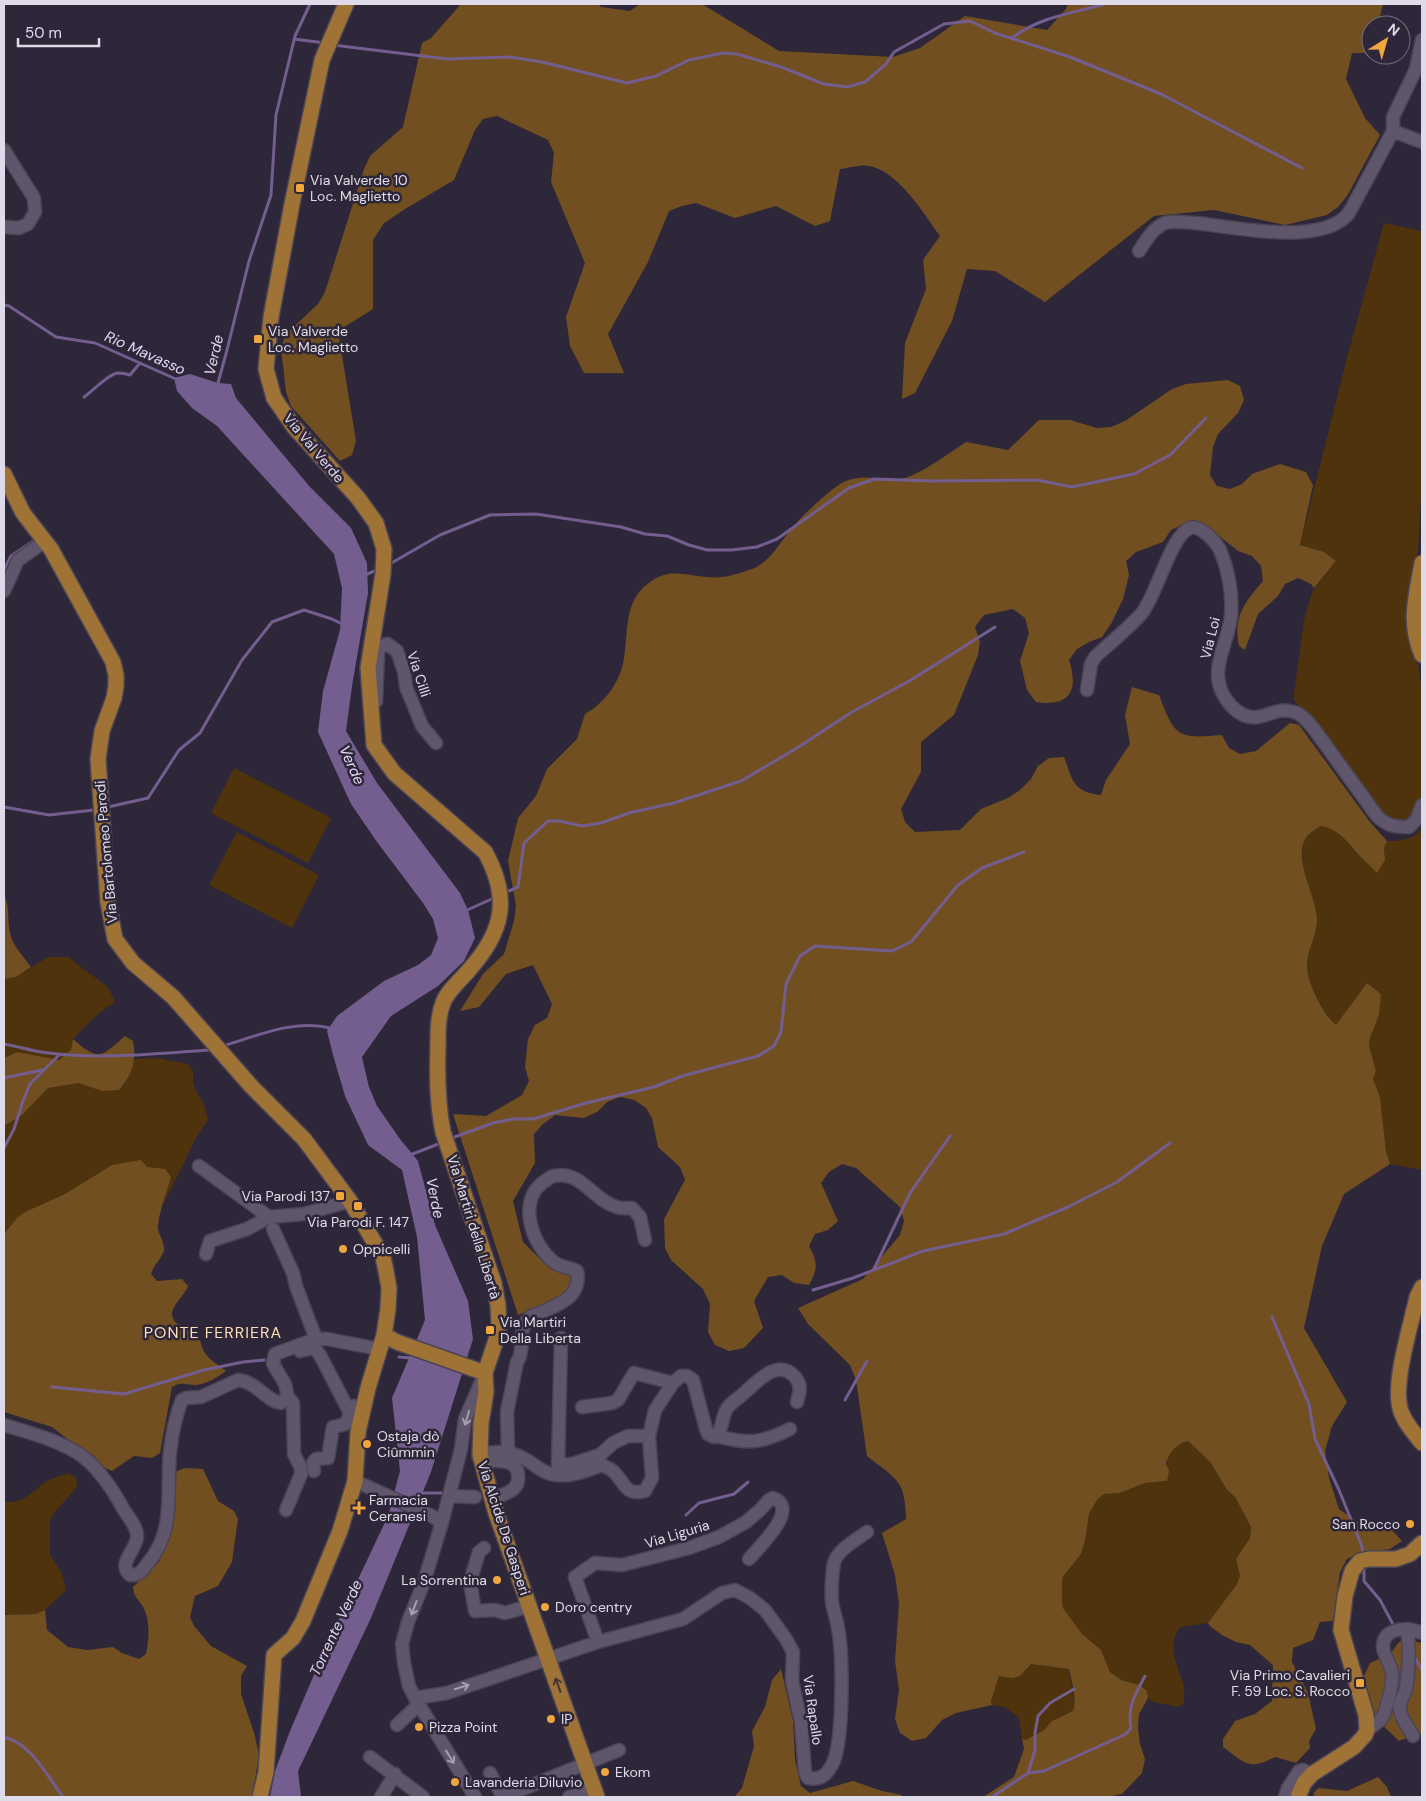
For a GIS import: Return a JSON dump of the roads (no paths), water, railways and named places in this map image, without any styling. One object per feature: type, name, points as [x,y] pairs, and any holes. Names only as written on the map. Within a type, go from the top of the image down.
[{"type":"main road","name":"Via Val Verde","points":[[346,4],[322,60],[271,317],[266,369],[274,398],[294,427],[358,498],[376,523],[384,550],[383,574],[368,668],[374,745],[394,773],[462,834],[480,847]]},
{"type":"main road","name":"Via Bartolomeo Parodi","points":[[4,474],[23,513],[44,541],[70,582],[113,662],[116,675],[114,698],[102,731],[98,759],[108,902],[115,939],[134,963],[173,997],[252,1087],[304,1139],[318,1156],[350,1201],[372,1237],[384,1264],[389,1288],[387,1342],[364,1406],[358,1432],[355,1481],[340,1531],[303,1622],[293,1638],[274,1655],[266,1772],[260,1797]]},
{"type":"main road","points":[[1422,563],[1413,613],[1415,640],[1422,655]]},
{"type":"main road","name":"Via Martiri della Libertà","points":[[480,847],[492,866],[500,897],[497,929],[488,947],[444,1001],[439,1020],[436,1076],[438,1110],[443,1132],[494,1283],[498,1305],[499,1324],[497,1337],[481,1371]]},
{"type":"main road","points":[[1422,1288],[1417,1297],[1397,1391],[1404,1420],[1422,1443]]},
{"type":"main road","points":[[387,1342],[481,1371]]},
{"type":"main road","name":"Via Alcide De Gasperi","points":[[481,1371],[486,1392],[481,1423],[481,1458],[496,1513],[595,1792]]},
{"type":"main road","points":[[1298,1797],[1304,1783],[1312,1774],[1354,1748],[1367,1730],[1366,1715],[1341,1630],[1345,1596],[1352,1571],[1360,1561],[1396,1559],[1410,1554],[1422,1543]]},
{"type":"street","points":[[1139,251],[1146,239],[1157,228],[1167,223],[1212,225],[1279,233],[1317,229],[1343,220],[1349,213],[1393,131],[1393,117],[1416,69],[1422,40]]},
{"type":"street","points":[[1393,131],[1422,142]]},
{"type":"street","points":[[4,150],[34,198],[35,212],[28,224],[18,228],[4,227]]},
{"type":"street","name":"Via Loi","points":[[1087,690],[1091,664],[1095,657],[1141,613],[1151,598],[1168,559],[1182,534],[1191,527],[1199,528],[1209,535],[1218,547],[1229,582],[1231,616],[1218,669],[1224,695],[1232,707],[1244,716],[1258,717],[1280,710],[1295,712],[1303,718],[1314,729],[1384,823],[1396,827],[1409,827],[1417,819],[1422,805]]},
{"type":"street","points":[[4,591],[18,560],[44,541]]},
{"type":"street","name":"Via Cilli","points":[[373,731],[378,650],[387,644],[397,651],[404,671],[406,687],[422,726],[436,744]]},
{"type":"street","points":[[199,1166],[271,1223],[294,1273],[296,1286],[316,1339]]},
{"type":"street","points":[[508,1452],[507,1412],[517,1362],[521,1357],[524,1324],[529,1317],[562,1303],[575,1292],[579,1280],[577,1271],[557,1264],[541,1248],[530,1222],[529,1202],[537,1186],[553,1176],[570,1175],[585,1184],[603,1201],[617,1208],[632,1208],[640,1218],[645,1240]]},
{"type":"street","points":[[206,1254],[210,1241],[350,1201]]},
{"type":"street","points":[[561,1338],[558,1465],[572,1464],[600,1455],[613,1443],[628,1436],[649,1436]]},
{"type":"street","points":[[286,1510],[301,1474],[301,1468],[294,1454],[293,1403],[287,1396],[286,1386],[274,1366],[273,1359],[275,1354],[316,1339],[387,1342]]},
{"type":"street","points":[[287,1350],[290,1353],[311,1348],[316,1350],[350,1413]]},
{"type":"street","name":"Via Martiri della Libertà","points":[[475,1797],[417,1702],[408,1678],[402,1644],[408,1622],[424,1582],[433,1519],[445,1510],[461,1449],[465,1418],[481,1371]]},
{"type":"street","points":[[716,1436],[721,1431],[723,1418],[728,1407],[763,1376],[773,1371],[790,1371],[800,1382],[797,1402]]},
{"type":"street","points":[[582,1407],[618,1400],[634,1373],[673,1383]]},
{"type":"street","points":[[481,1458],[498,1451],[508,1452],[526,1459],[539,1469],[556,1475],[583,1472],[602,1465],[614,1472],[626,1489],[638,1492],[645,1490],[652,1478],[649,1436],[655,1410],[673,1383],[682,1376],[687,1376],[693,1380],[706,1429],[708,1434],[714,1438],[716,1436],[741,1442],[770,1438],[790,1428]]},
{"type":"street","points":[[4,1425],[62,1445],[76,1452],[93,1466],[114,1494],[135,1528],[137,1536],[135,1545],[125,1563],[125,1568],[130,1575],[134,1575],[141,1572],[152,1558],[165,1534],[173,1430],[182,1400],[201,1397],[238,1380],[250,1383],[276,1402],[283,1402],[287,1396]]},
{"type":"street","points":[[314,1471],[313,1463],[316,1459],[328,1458],[333,1427],[346,1424],[355,1406],[364,1406]]},
{"type":"street","points":[[481,1458],[503,1461],[513,1465],[518,1472],[519,1481],[515,1488],[500,1496]]},
{"type":"street","points":[[355,1481],[433,1519]]},
{"type":"street","points":[[449,1496],[475,1498]]},
{"type":"street","name":"Via Liguria","points":[[598,1642],[575,1577],[595,1563],[622,1565],[689,1548],[719,1537],[746,1522],[769,1500],[773,1498],[778,1500],[782,1504],[783,1509],[781,1518],[749,1559]]},
{"type":"street","name":"Via Rapallo","points":[[417,1702],[598,1642],[683,1619],[722,1593],[735,1590],[750,1598],[765,1610],[793,1652],[792,1681],[801,1722],[805,1772],[808,1778],[817,1780],[824,1776],[832,1766],[840,1721],[841,1650],[832,1601],[834,1562],[847,1546],[867,1532]]},
{"type":"street","points":[[484,1548],[479,1552],[470,1582],[475,1611],[495,1610],[505,1612],[529,1606]]},
{"type":"street","points":[[1367,1730],[1378,1722],[1383,1715],[1393,1680],[1390,1665],[1383,1648],[1388,1635],[1394,1630],[1407,1629],[1422,1633]]},
{"type":"street","points":[[1407,1629],[1409,1642],[1408,1668],[1400,1712],[1413,1736]]},
{"type":"street","points":[[397,1724],[417,1702]]},
{"type":"street","points":[[490,1773],[503,1797],[619,1750]]},
{"type":"street","points":[[370,1757],[422,1797]]},
{"type":"street","points":[[1285,1797],[1299,1771],[1303,1770],[1312,1774]]},
{"type":"street","points":[[381,1797],[394,1774]]},
{"type":"street","points":[[569,1797],[595,1792]]},
{"type":"water","name":"Torrente Verde","points":[[190,374],[218,383],[231,384],[236,398],[310,487],[351,528],[367,563],[368,593],[346,731],[377,783],[460,893],[468,910],[475,938],[464,961],[438,986],[391,1016],[362,1057],[369,1087],[377,1106],[418,1161],[435,1225],[468,1301],[473,1339],[431,1472],[371,1618],[298,1771],[301,1797],[270,1797],[275,1771],[325,1649],[388,1516],[400,1471],[392,1398],[425,1320],[417,1237],[402,1170],[368,1145],[345,1096],[327,1031],[337,1016],[384,981],[418,965],[431,955],[438,938],[433,919],[423,903],[351,804],[318,732],[323,691],[340,630],[342,588],[334,554],[217,426],[192,408],[177,391],[174,378]]},
{"type":"waterway","name":"Verde","points":[[218,386],[249,261],[271,195],[276,115],[295,36],[310,4]]},
{"type":"waterway","points":[[1012,38],[1045,20],[1105,4]]},
{"type":"waterway","points":[[333,45],[447,59],[510,57],[542,62],[627,83],[656,76],[689,60],[723,53],[737,54],[781,67],[824,84],[847,87],[865,82],[886,64],[894,52],[944,24],[970,21],[995,33],[1070,57],[1161,94],[1302,168]]},
{"type":"waterway","points":[[294,39],[325,43]]},
{"type":"waterway","name":"Rio Mavasso","points":[[4,305],[9,306],[56,337],[95,343],[178,380]]},
{"type":"waterway","points":[[84,397],[105,379],[114,374],[130,375],[140,363]]},
{"type":"waterway","points":[[388,565],[440,535],[490,515],[536,514],[621,527],[645,534],[667,536],[707,550],[757,547],[777,539],[849,488],[874,479],[932,481],[1037,480],[1072,487],[1134,474],[1170,455],[1206,418]]},
{"type":"waterway","points":[[4,570],[11,556],[35,540]]},
{"type":"waterway","points":[[365,575],[377,570]]},
{"type":"waterway","points":[[108,807],[148,798],[179,750],[200,733],[242,660],[272,622],[304,610],[342,624]]},
{"type":"waterway","points":[[504,893],[518,887],[524,843],[548,821],[559,821],[582,826],[601,823],[629,813],[674,803],[741,781],[797,748],[852,712],[911,680],[995,627]]},
{"type":"waterway","points":[[4,807],[49,815],[94,810]]},
{"type":"waterway","points":[[449,1139],[493,1123],[513,1119],[533,1119],[586,1103],[654,1087],[682,1076],[758,1056],[774,1046],[781,1032],[786,984],[800,956],[815,946],[892,951],[911,942],[958,885],[982,868],[1024,852]]},
{"type":"waterway","points":[[465,911],[496,897]]},
{"type":"waterway","points":[[226,1045],[292,1027],[306,1025],[333,1029]]},
{"type":"waterway","points":[[4,1044],[41,1052],[83,1056],[125,1056],[209,1050]]},
{"type":"waterway","points":[[4,1148],[14,1129],[30,1084],[60,1054]]},
{"type":"waterway","points":[[4,1078],[42,1070]]},
{"type":"waterway","points":[[874,1269],[910,1193],[950,1136]]},
{"type":"waterway","points":[[410,1155],[441,1143]]},
{"type":"waterway","points":[[813,1290],[853,1278],[923,1251],[1004,1234],[1068,1207],[1117,1182],[1170,1143]]},
{"type":"waterway","points":[[1272,1317],[1309,1404],[1315,1439],[1339,1490],[1364,1556]]},
{"type":"waterway","points":[[399,1357],[411,1358]]},
{"type":"waterway","points":[[52,1387],[124,1394],[204,1370],[264,1360]]},
{"type":"waterway","points":[[845,1400],[867,1361]]},
{"type":"waterway","points":[[686,1515],[699,1503],[734,1494],[748,1482]]},
{"type":"waterway","points":[[420,1493],[442,1493]]},
{"type":"waterway","points":[[1364,1565],[1364,1581],[1380,1600],[1395,1628]]},
{"type":"waterway","points":[[1414,1656],[1422,1670]]},
{"type":"waterway","points":[[992,1797],[1028,1773],[1044,1771],[1126,1734],[1131,1728],[1131,1707],[1145,1676]]},
{"type":"waterway","points":[[1028,1773],[1035,1750],[1038,1716],[1050,1703],[1074,1689]]},
{"type":"waterway","points":[[4,1737],[23,1746],[31,1754],[63,1797]]},
{"type":"place","name":"Via Valverde 10 Loc. Maglietto","points":[[300,188]]},
{"type":"place","name":"Via Valverde Loc. Maglietto","points":[[258,339]]},
{"type":"place","name":"Via Parodi 137","points":[[340,1196]]},
{"type":"place","name":"Via Parodi F. 147","points":[[358,1206]]},
{"type":"place","name":"Oppicelli","points":[[343,1249]]},
{"type":"place","name":"Via Martiri Della Liberta","points":[[490,1330]]},
{"type":"place","name":"Ostaja dò Ciûmmin","points":[[367,1444]]},
{"type":"place","name":"Farmacia Ceranesi","points":[[359,1508]]},
{"type":"place","name":"San Rocco","points":[[1410,1524]]},
{"type":"place","name":"La Sorrentina","points":[[497,1580]]},
{"type":"place","name":"Doro centry","points":[[545,1607]]},
{"type":"place","name":"Via Primo Cavalieri F. 59 Loc. S. Rocco","points":[[1360,1683]]},
{"type":"place","name":"IP","points":[[551,1719]]},
{"type":"place","name":"Pizza Point","points":[[419,1727]]},
{"type":"place","name":"Ekom","points":[[605,1772]]},
{"type":"place","name":"Lavanderia Diluvio","points":[[455,1782]]},
{"type":"district","name":"PONTE FERRIERA","points":[[213,1332]]}]
